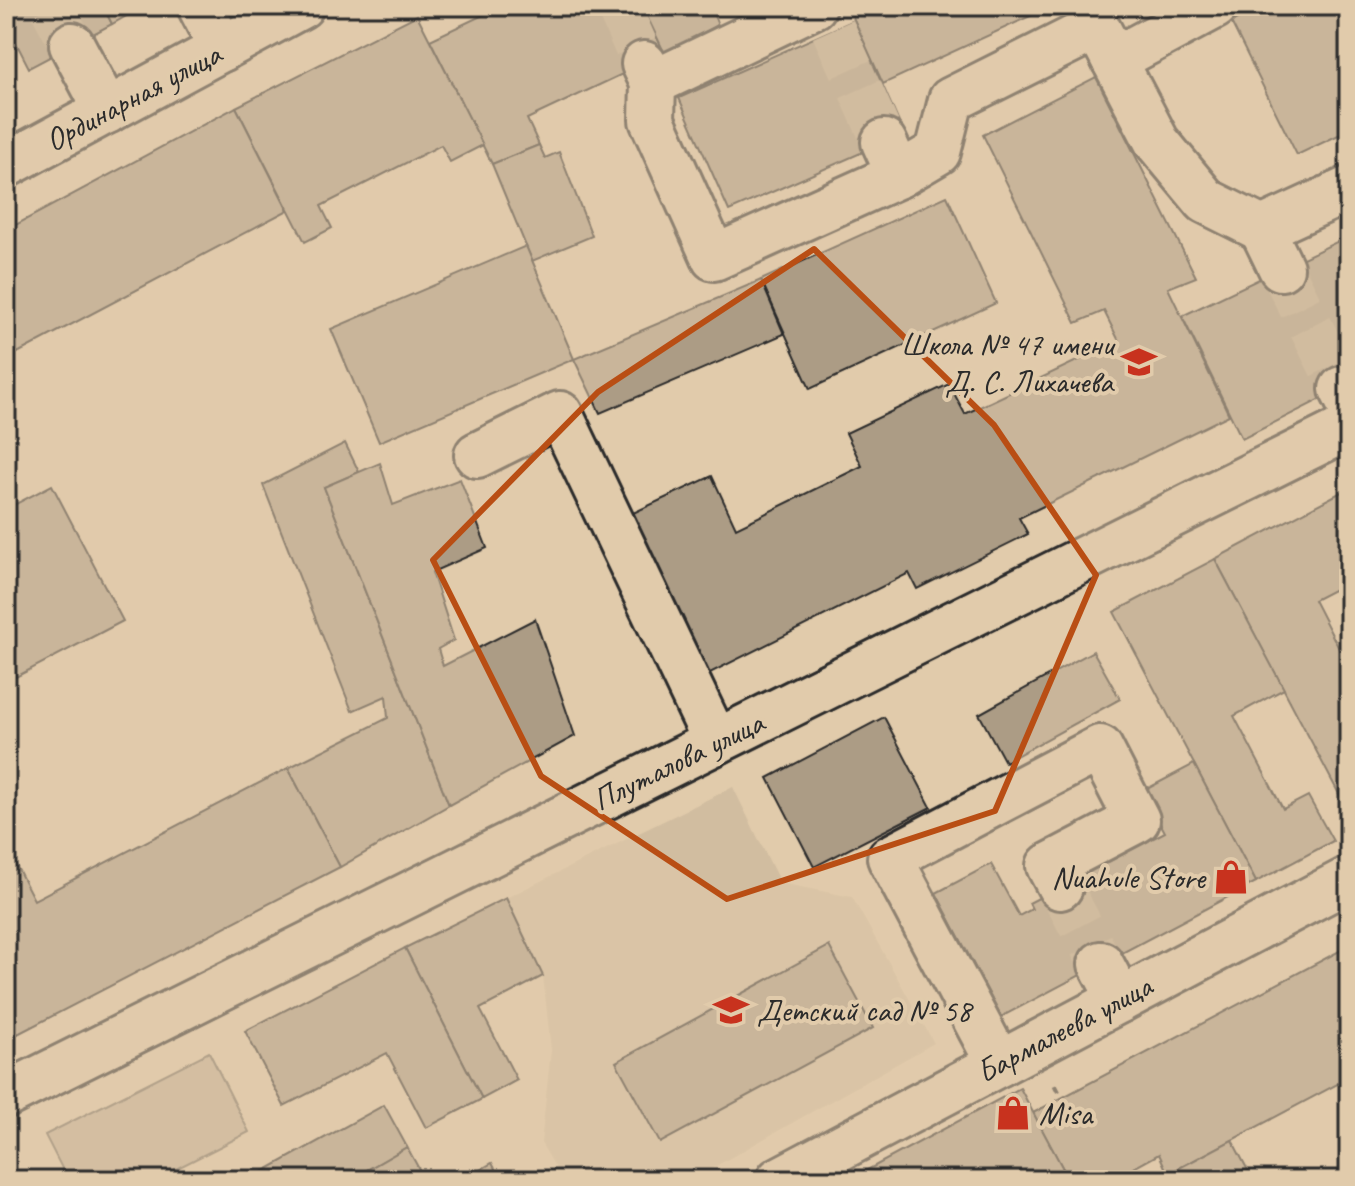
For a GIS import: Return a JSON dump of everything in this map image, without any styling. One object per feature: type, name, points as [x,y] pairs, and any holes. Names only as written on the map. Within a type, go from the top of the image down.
[{"type":"street","points":[[200,6],[222,49]]},
{"type":"street","name":"Ординарная улица","points":[[6,165],[301,6]]},
{"type":"street","points":[[823,14],[649,74],[652,120],[714,258],[891,159],[938,152],[951,100],[1100,31],[1215,6]]},
{"type":"street","points":[[1100,31],[1157,142],[1206,201],[1262,229],[1281,268]]},
{"type":"street","points":[[72,45],[107,111]]},
{"type":"street","points":[[1262,229],[1349,189]]},
{"type":"street","name":"Плуталова улица","points":[[6,1095],[716,742],[1347,406]]},
{"type":"street","points":[[477,455],[560,414],[716,742]]},
{"type":"street","points":[[999,1064],[890,858],[1100,748],[1137,820],[1049,866],[1060,887]]},
{"type":"street","name":"Бармалеева улица","points":[[779,1180],[999,1064],[1110,982],[1349,879]]},
{"type":"highlighted area","points":[[814,249],[994,425],[1096,575],[995,811],[727,899],[541,776],[433,560],[598,392]]},
{"type":"shaded area","name":"Детский сад № 58","points":[[733,787],[780,883],[852,897],[934,1043],[691,1180],[563,1180],[541,1143],[551,1050],[543,976],[506,898]]},
{"type":"shaded area","points":[[209,1052],[249,1132],[154,1180],[68,1180],[45,1135]]},
{"type":"building","points":[[6,6],[103,6],[112,24],[29,68],[6,23]]},
{"type":"building","points":[[103,6],[144,6],[112,24]]},
{"type":"building","points":[[502,6],[642,6],[665,54],[527,119],[539,145],[492,164],[430,40]]},
{"type":"building","points":[[642,6],[710,6],[718,25],[665,54]]},
{"type":"building","points":[[848,6],[1052,6],[883,84]]},
{"type":"building","points":[[1263,6],[1349,6],[1349,130],[1297,155],[1231,22]]},
{"type":"building","points":[[417,15],[483,145],[450,162],[441,145],[321,206],[332,228],[305,242],[236,107]]},
{"type":"building","points":[[854,20],[904,134],[729,211],[679,98]]},
{"type":"building","name":"Школа № 47 имени Д. С. Лихачева","points":[[1096,77],[1196,277],[1168,288],[1229,415],[1019,518],[1028,534],[917,589],[909,573],[708,674],[633,513],[712,476],[736,528],[862,466],[846,433],[949,384],[965,414],[1119,341],[1104,311],[1076,323],[983,135]]},
{"type":"building","points":[[236,107],[288,210],[6,359],[6,230]]},
{"type":"building","points":[[539,145],[545,158],[559,152],[592,236],[532,261],[492,164]]},
{"type":"building","points":[[947,196],[996,303],[810,389],[761,280]]},
{"type":"building","points":[[1349,236],[1349,385],[1242,439],[1182,316]]},
{"type":"building","points":[[526,246],[574,359],[379,442],[331,329]]},
{"type":"building","points":[[761,280],[784,334],[600,413],[574,359]]},
{"type":"building","points":[[345,443],[359,472],[324,487],[449,805],[340,867],[288,768],[388,718],[386,696],[352,711],[263,485]]},
{"type":"building","points":[[380,463],[393,505],[460,479],[487,548],[432,572],[454,640],[438,649],[443,666],[535,619],[575,736],[449,805],[324,487]]},
{"type":"building","points":[[52,485],[123,621],[16,677],[6,657],[6,509]]},
{"type":"building","points":[[1349,488],[1349,582],[1314,600],[1349,668],[1349,813],[1215,559]]},
{"type":"building","points":[[1215,559],[1284,689],[1234,716],[1283,809],[1308,796],[1333,841],[1256,882],[1114,612]]},
{"type":"building","points":[[1093,651],[1120,699],[1005,762],[979,714]]},
{"type":"building","points":[[884,717],[931,807],[814,867],[768,778]]},
{"type":"building","points":[[1194,764],[1256,882],[1001,1017],[936,893],[991,864],[1019,916],[1032,909],[1029,903],[1165,832],[1143,791]]},
{"type":"building","points":[[288,768],[340,867],[6,1040],[6,846],[34,900]]},
{"type":"building","points":[[506,898],[543,976],[480,1009],[517,1080],[482,1099],[405,948]]},
{"type":"building","points":[[829,946],[873,1028],[660,1143],[616,1062]]},
{"type":"building","points":[[1349,946],[1349,1078],[1168,1174],[1159,1154],[1112,1180],[1069,1180],[1033,1113]]},
{"type":"building","points":[[405,948],[482,1099],[426,1128],[387,1053],[284,1106],[245,1031]]},
{"type":"building","points":[[1020,1088],[1069,1180],[858,1180],[856,1176]]},
{"type":"building","points":[[384,1105],[407,1147],[360,1174],[349,1180],[248,1180]]},
{"type":"building","points":[[1232,1140],[1253,1180],[1172,1180],[1168,1174]]},
{"type":"building","points":[[407,1147],[425,1180],[363,1180],[360,1174]]},
{"type":"building","points":[[492,1163],[501,1180],[463,1180]]},
{"type":"tunnel","points":[[51,6],[72,45]]},
{"type":"tunnel","points":[[618,6],[644,64]]},
{"type":"tunnel","points":[[833,29],[884,142]]},
{"type":"tunnel","points":[[1281,268],[1342,389]]},
{"type":"tunnel","points":[[1060,887],[1101,964]]},
{"type":"place","name":"Школа № 47 имени Д. С. Лихачева","points":[[1139,362]]},
{"type":"place","name":"Nuahule Store","points":[[1231,877]]},
{"type":"place","name":"Детский сад № 58","points":[[731,1010]]},
{"type":"place","name":"Misa","points":[[1013,1113]]}]
